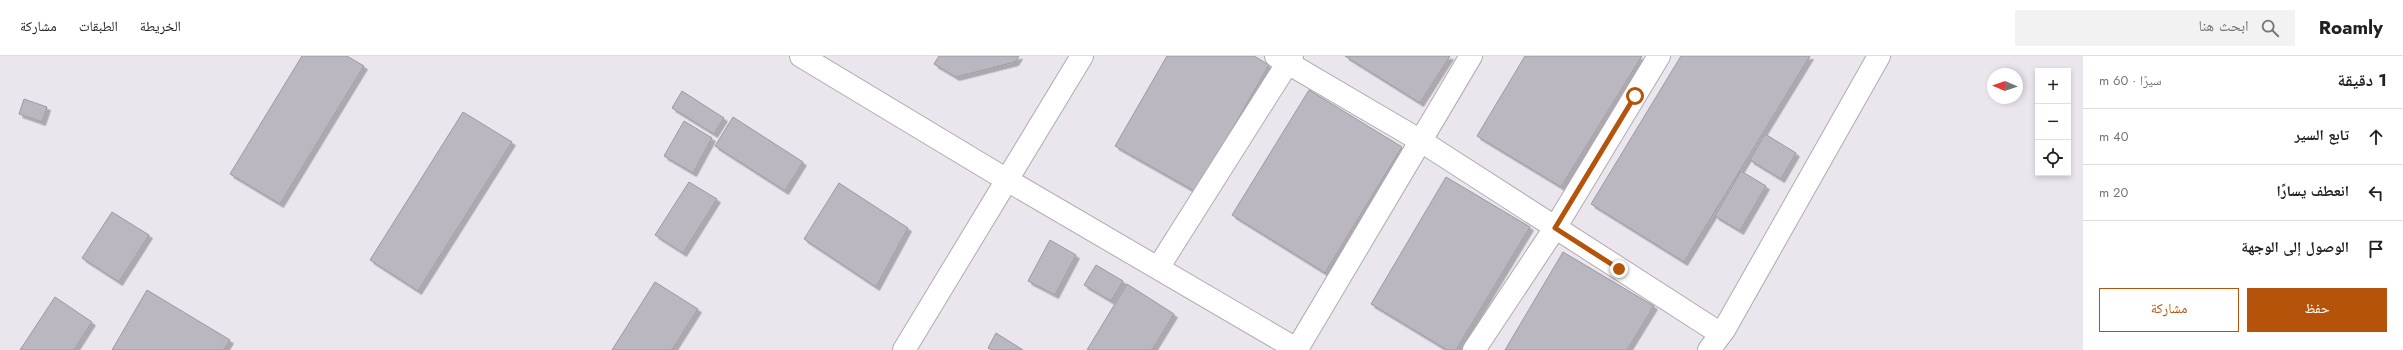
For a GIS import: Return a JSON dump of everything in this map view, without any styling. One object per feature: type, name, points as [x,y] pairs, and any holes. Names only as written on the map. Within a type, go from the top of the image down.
[{"type":"street","points":[[801,56],[1008,180],[1298,350],[1471,56]]},
{"type":"street","points":[[904,350],[1082,56]]},
{"type":"street","points":[[1474,350],[1555,228],[1659,56]]},
{"type":"street","points":[[1158,268],[1285,58],[1421,141],[1555,228],[1715,342],[1879,56]]},
{"type":"building","points":[[302,56],[347,56],[364,66],[280,204],[230,174]]},
{"type":"building","points":[[939,56],[1019,56],[1015,62],[956,77],[934,64]]},
{"type":"building","points":[[1167,56],[1254,56],[1269,65],[1196,192],[1115,146]]},
{"type":"building","points":[[1345,56],[1450,56],[1420,103]]},
{"type":"building","points":[[1525,56],[1642,56],[1561,187],[1477,136]]},
{"type":"building","points":[[1681,56],[1810,56],[1684,262],[1591,204]]},
{"type":"building","points":[[1309,90],[1402,147],[1325,273],[1232,215]]},
{"type":"building","points":[[682,91],[724,118],[714,134],[672,108]]},
{"type":"building","points":[[24,99],[47,107],[42,122],[19,114]]},
{"type":"building","points":[[463,112],[512,142],[418,291],[370,260]]},
{"type":"building","points":[[733,117],[803,162],[785,191],[715,146]]},
{"type":"building","points":[[684,121],[712,138],[693,173],[664,156]]},
{"type":"building","points":[[1765,134],[1796,153],[1781,179],[1750,160]]},
{"type":"building","points":[[1741,171],[1766,186],[1740,231],[1715,216]]},
{"type":"building","points":[[1446,177],[1530,227],[1456,350],[1447,350],[1371,304]]},
{"type":"building","points":[[689,182],[717,199],[683,253],[655,235]]},
{"type":"building","points":[[839,183],[908,228],[876,287],[804,239]]},
{"type":"building","points":[[112,212],[149,235],[119,282],[82,258]]},
{"type":"building","points":[[1050,240],[1076,255],[1055,295],[1028,281]]},
{"type":"building","points":[[1563,252],[1654,306],[1627,350],[1505,350]]},
{"type":"building","points":[[1096,265],[1123,281],[1111,301],[1084,285]]},
{"type":"building","points":[[655,282],[698,309],[672,350],[612,350]]},
{"type":"building","points":[[1127,284],[1174,314],[1152,350],[1087,350]]},
{"type":"building","points":[[147,290],[230,340],[224,350],[112,350]]},
{"type":"building","points":[[55,297],[92,322],[74,350],[20,350]]},
{"type":"building","points":[[996,333],[1023,350],[992,350],[988,348]]},
{"type":"route","points":[[1619,269],[1555,228],[1635,96]]}]
